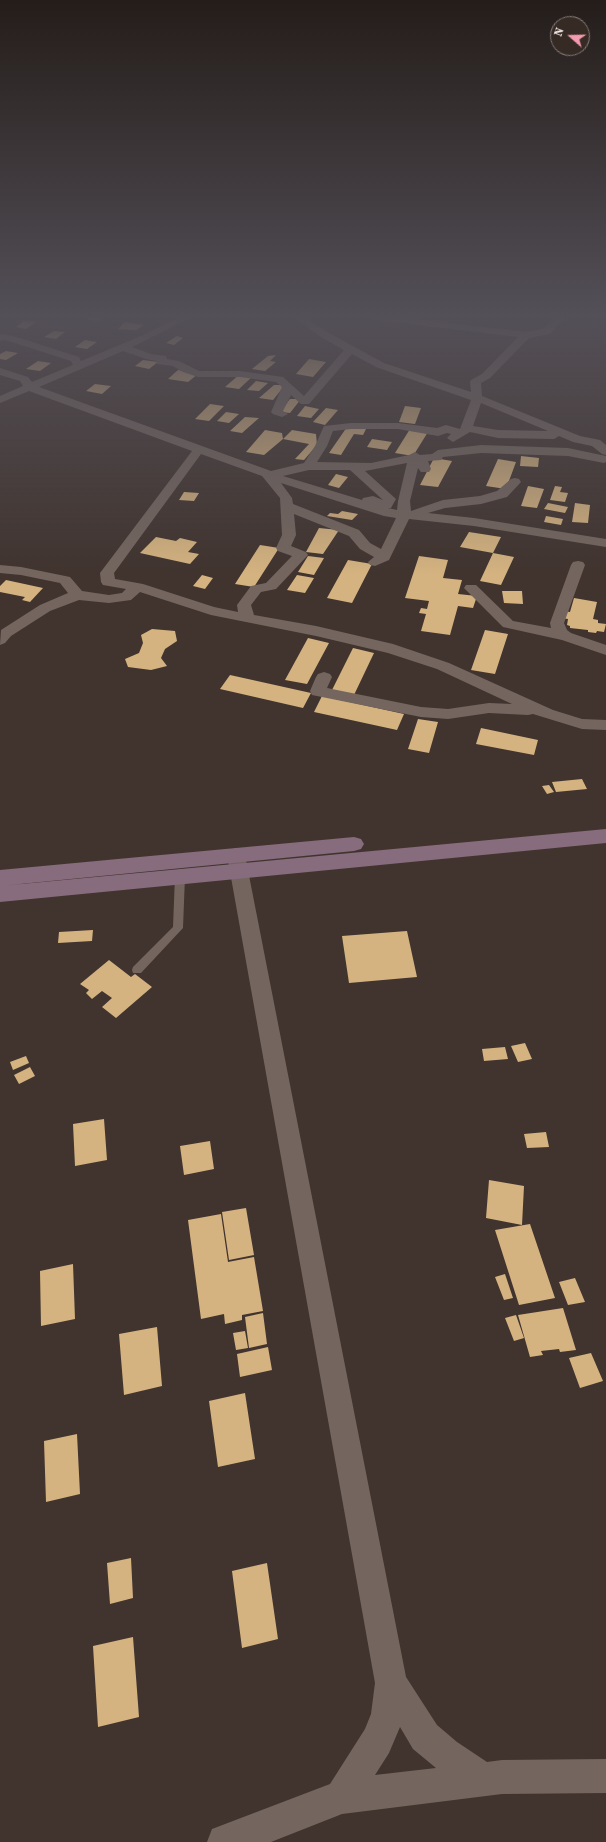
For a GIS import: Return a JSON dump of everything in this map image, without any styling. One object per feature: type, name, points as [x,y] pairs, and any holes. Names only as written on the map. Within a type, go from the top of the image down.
[{"type":"main road","points":[[0,894],[180,876],[237,863],[606,821]]},
{"type":"main road","points":[[0,878],[237,863],[606,836]]},
{"type":"street","points":[[71,403],[268,474],[389,513],[474,522],[606,543]]},
{"type":"street","points":[[281,403],[277,412],[282,414]]},
{"type":"street","points":[[460,433],[475,403]]},
{"type":"street","points":[[489,403],[570,436],[596,443],[606,451]]},
{"type":"street","points":[[308,466],[321,446],[328,428],[351,426],[398,426],[427,429],[438,432],[446,429],[460,433],[544,434],[570,436]]},
{"type":"street","points":[[407,516],[404,501],[429,433],[427,429]]},
{"type":"street","points":[[199,449],[106,573],[108,582],[138,587],[211,611],[316,631],[393,649],[443,666],[540,710],[567,720],[582,724],[606,725]]},
{"type":"street","points":[[268,474],[308,466],[371,467],[437,457],[438,454],[481,449],[568,452],[606,459]]},
{"type":"street","points":[[354,467],[390,499],[386,505],[380,504],[373,500],[360,504]]},
{"type":"street","points":[[247,617],[244,605],[256,589],[271,586],[301,555],[283,548],[289,535],[286,498],[268,474]]},
{"type":"street","points":[[286,506],[354,532],[365,546],[379,559],[407,516],[443,504],[481,500],[502,494],[515,482]]},
{"type":"street","points":[[566,636],[560,632],[557,623],[578,565]]},
{"type":"street","points":[[0,569],[21,571],[64,580],[77,595]]},
{"type":"street","points":[[0,640],[6,633],[46,608],[77,595],[109,599],[126,597],[138,587]]},
{"type":"street","points":[[471,588],[508,624],[566,636],[606,650]]},
{"type":"street","points":[[324,677],[318,691],[421,712],[448,714],[489,708],[540,710]]},
{"type":"street","points":[[237,863],[391,1683],[388,1715],[377,1741],[342,1797]]},
{"type":"street","points":[[391,1683],[425,1737],[445,1754],[483,1779]]},
{"type":"street","points":[[225,1842],[342,1797],[502,1777],[606,1776]]},
{"type":"lane","points":[[137,970],[178,928],[180,908],[180,876]]},
{"type":"building","points":[[287,403],[298,403],[290,413],[280,412]]},
{"type":"building","points":[[210,404],[224,406],[209,421],[195,419]]},
{"type":"building","points":[[305,406],[319,409],[311,418],[297,416]]},
{"type":"building","points":[[405,406],[421,408],[415,424],[399,422]]},
{"type":"building","points":[[326,408],[338,410],[325,425],[313,422]]},
{"type":"building","points":[[226,412],[239,414],[229,423],[217,421]]},
{"type":"building","points":[[245,417],[259,418],[242,433],[230,431]]},
{"type":"building","points":[[347,427],[366,429],[363,435],[354,434],[341,455],[329,453]]},
{"type":"building","points":[[410,429],[428,432],[413,456],[395,453]]},
{"type":"building","points":[[265,430],[282,433],[283,439],[264,455],[246,452]]},
{"type":"building","points":[[292,430],[316,434],[317,445],[304,460],[295,459],[309,444],[283,439]]},
{"type":"building","points":[[372,439],[392,442],[387,450],[367,447]]},
{"type":"building","points":[[521,456],[539,458],[538,467],[520,466]]},
{"type":"building","points":[[434,458],[452,461],[438,487],[420,485]]},
{"type":"building","points":[[498,459],[516,462],[506,489],[486,486]]},
{"type":"building","points":[[336,474],[348,477],[339,488],[328,485]]},
{"type":"building","points":[[528,486],[544,489],[537,508],[521,506]]},
{"type":"building","points":[[555,486],[562,487],[560,492],[568,493],[565,502],[550,500]]},
{"type":"building","points":[[184,492],[199,493],[194,501],[179,500]]},
{"type":"building","points":[[548,503],[568,507],[565,513],[544,509]]},
{"type":"building","points":[[575,503],[590,505],[588,523],[572,522]]},
{"type":"building","points":[[342,511],[358,514],[352,520],[327,516],[330,513],[338,514]]},
{"type":"building","points":[[546,516],[563,519],[561,525],[544,522]]},
{"type":"building","points":[[319,528],[339,530],[323,554],[306,552]]},
{"type":"building","points":[[469,532],[501,537],[493,553],[460,547]]},
{"type":"building","points":[[156,537],[176,541],[180,538],[197,542],[188,552],[199,554],[190,564],[140,553]]},
{"type":"building","points":[[260,545],[279,548],[254,587],[235,584]]},
{"type":"building","points":[[493,553],[514,557],[501,585],[480,581]]},
{"type":"building","points":[[308,556],[324,558],[314,575],[298,572]]},
{"type":"building","points":[[419,556],[448,560],[443,578],[462,580],[458,594],[477,596],[473,608],[458,606],[450,635],[421,631],[426,614],[419,613],[421,608],[427,609],[429,601],[405,598]]},
{"type":"building","points":[[348,560],[372,564],[352,603],[327,598]]},
{"type":"building","points":[[202,575],[213,578],[205,589],[193,586]]},
{"type":"building","points":[[297,575],[314,578],[305,593],[287,590]]},
{"type":"building","points":[[6,580],[43,588],[30,602],[22,600],[25,597],[0,592],[0,586]]},
{"type":"building","points":[[502,591],[522,591],[523,604],[504,603]]},
{"type":"building","points":[[574,598],[597,602],[593,619],[598,620],[598,623],[606,624],[604,632],[588,632],[588,630],[570,628],[570,626],[567,625],[568,619],[561,618],[563,611],[570,612]]},
{"type":"building","points":[[152,629],[175,631],[177,641],[165,649],[161,658],[167,666],[151,670],[128,667],[125,659],[139,653],[143,643],[141,635]]},
{"type":"building","points":[[485,630],[508,634],[495,674],[471,670]]},
{"type":"building","points":[[308,638],[329,643],[307,684],[285,680]]},
{"type":"building","points":[[353,648],[374,653],[354,695],[332,690]]},
{"type":"building","points":[[230,675],[311,693],[303,708],[220,689]]},
{"type":"building","points":[[322,696],[404,714],[397,730],[314,712]]},
{"type":"building","points":[[418,719],[438,722],[429,753],[408,749]]},
{"type":"building","points":[[481,728],[538,740],[534,755],[476,744]]},
{"type":"building","points":[[582,779],[587,789],[556,792],[552,782]]},
{"type":"building","points":[[549,785],[554,792],[547,794],[542,786]]},
{"type":"building","points":[[93,930],[92,941],[58,943],[59,932]]},
{"type":"building","points":[[407,931],[417,977],[349,983],[342,936]]},
{"type":"building","points":[[109,960],[131,977],[135,974],[152,987],[116,1018],[102,1007],[112,998],[102,991],[92,999],[86,993],[89,990],[80,984]]},
{"type":"building","points":[[525,1043],[532,1059],[518,1062],[511,1046]]},
{"type":"building","points":[[505,1047],[508,1059],[484,1061],[482,1049]]},
{"type":"building","points":[[26,1056],[29,1063],[13,1070],[10,1062]]},
{"type":"building","points":[[30,1067],[35,1076],[19,1084],[14,1075]]},
{"type":"building","points":[[104,1119],[107,1160],[75,1166],[73,1124]]},
{"type":"building","points":[[546,1132],[549,1147],[527,1148],[524,1134]]},
{"type":"building","points":[[210,1141],[214,1169],[184,1175],[180,1146]]},
{"type":"building","points":[[489,1180],[524,1186],[522,1225],[486,1218]]},
{"type":"building","points":[[246,1208],[254,1255],[229,1260],[222,1212]]},
{"type":"building","points":[[221,1214],[228,1262],[254,1257],[263,1311],[242,1315],[242,1320],[225,1324],[224,1314],[201,1319],[188,1220]]},
{"type":"building","points":[[530,1224],[555,1298],[519,1305],[495,1230]]},
{"type":"building","points":[[73,1264],[75,1319],[41,1326],[40,1271]]},
{"type":"building","points":[[505,1274],[513,1298],[504,1300],[495,1277]]},
{"type":"building","points":[[575,1278],[585,1302],[568,1305],[559,1282]]},
{"type":"building","points":[[563,1308],[576,1350],[560,1352],[559,1349],[541,1351],[543,1355],[530,1357],[518,1315]]},
{"type":"building","points":[[263,1313],[267,1344],[249,1348],[245,1317]]},
{"type":"building","points":[[516,1315],[524,1338],[514,1341],[505,1318]]},
{"type":"building","points":[[157,1327],[162,1386],[124,1395],[119,1334]]},
{"type":"building","points":[[245,1331],[248,1348],[236,1350],[233,1333]]},
{"type":"building","points":[[268,1347],[272,1370],[240,1377],[237,1354]]},
{"type":"building","points":[[591,1353],[603,1381],[580,1388],[569,1358]]},
{"type":"building","points":[[245,1393],[255,1459],[218,1467],[209,1401]]},
{"type":"building","points":[[77,1434],[80,1494],[46,1502],[44,1441]]},
{"type":"building","points":[[131,1558],[133,1598],[110,1604],[107,1563]]},
{"type":"building","points":[[267,1563],[278,1639],[242,1648],[232,1571]]},
{"type":"building","points":[[133,1637],[139,1717],[98,1727],[93,1646]]}]
